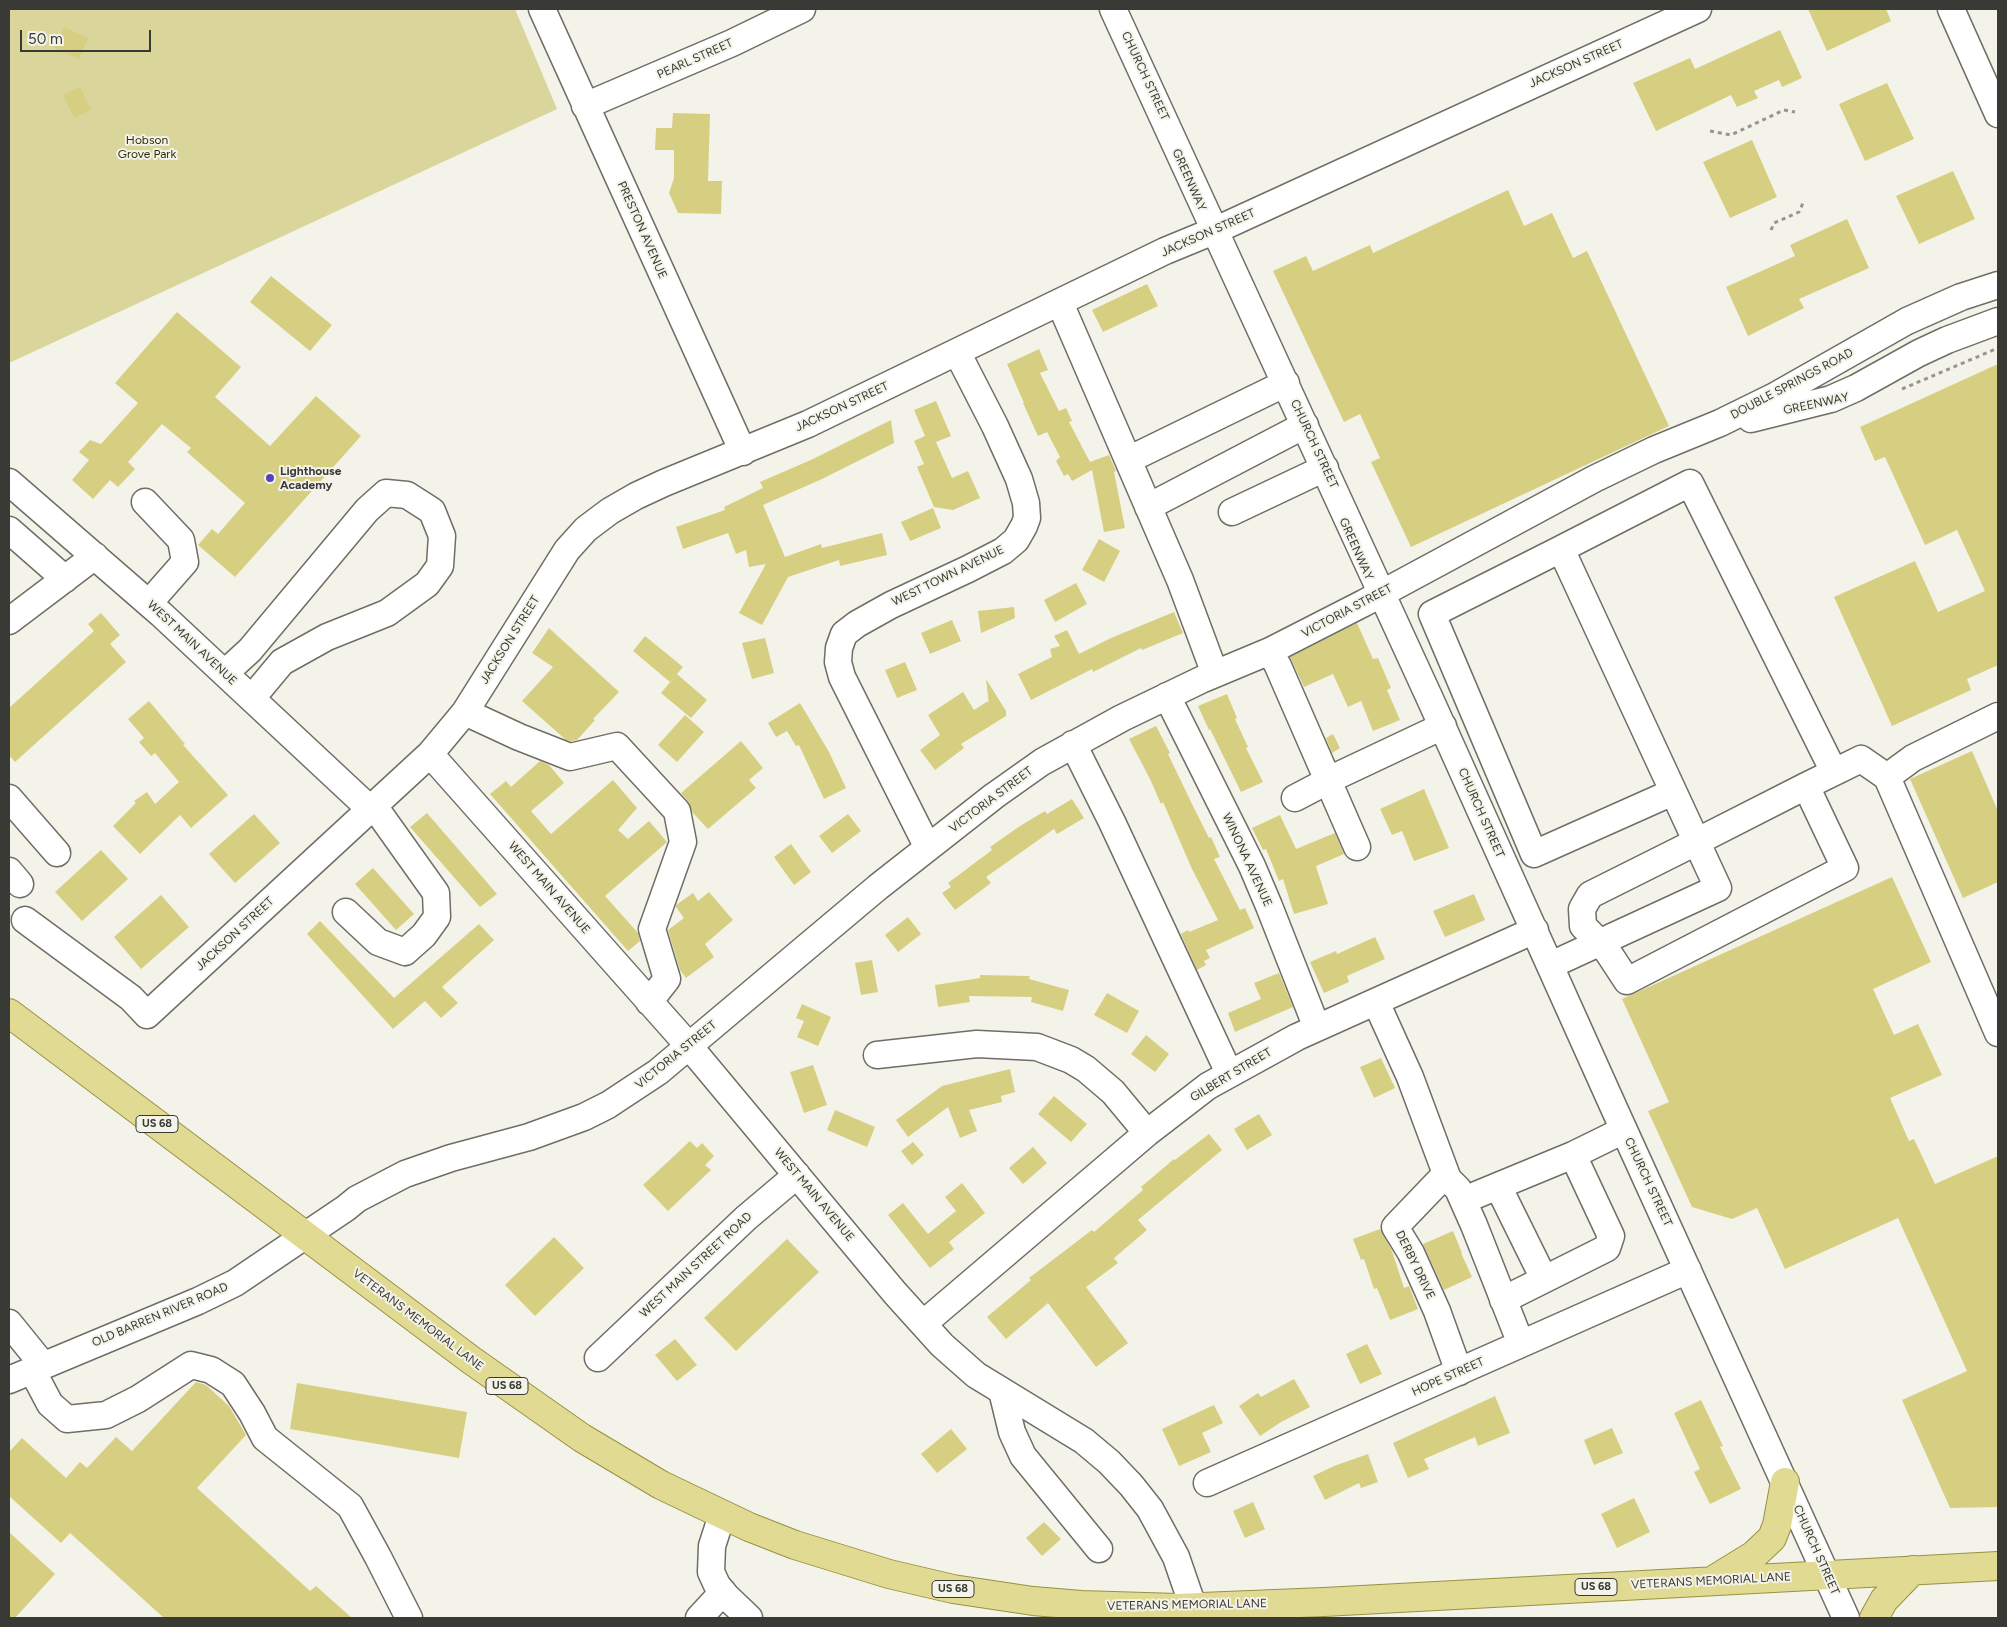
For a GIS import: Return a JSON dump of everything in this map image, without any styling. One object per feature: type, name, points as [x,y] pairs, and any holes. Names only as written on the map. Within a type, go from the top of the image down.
[{"type":"main road","name":"VETERANS MEMORIAL LANE","points":[[9,1013],[479,1366],[582,1438],[654,1481],[722,1515],[842,1561],[944,1588],[1001,1597],[1195,1613],[1334,1602],[1998,1566]]},
{"type":"main road","points":[[1712,1581],[1748,1560],[1772,1538],[1779,1520],[1785,1482]]},
{"type":"main road","points":[[1874,1618],[1884,1600],[1913,1570]]},
{"type":"street","name":"PRESTON AVENUE","points":[[542,9],[743,452]]},
{"type":"street","name":"PEARL STREET","points":[[585,106],[714,51],[802,9]]},
{"type":"street","name":"CHURCH STREET","points":[[1113,9],[1325,468],[1846,1618]]},
{"type":"street","name":"JACKSON STREET","points":[[25,920],[131,998],[147,1015],[430,754],[465,712],[567,550],[586,529],[610,511],[636,496],[808,424],[1166,251],[1216,230],[1698,9]]},
{"type":"street","points":[[1951,9],[1998,114]]},
{"type":"street","name":"DOUBLE SPRINGS ROAD","points":[[1720,423],[1798,384],[1907,321],[1961,297],[1998,285]]},
{"type":"street","points":[[1060,303],[1192,609],[1215,674]]},
{"type":"street","name":"DOUBLE SPRINGS ROAD","points":[[1720,423],[1795,409],[1831,399],[1856,388],[1919,353],[1947,340],[1998,321]]},
{"type":"street","name":"WEST TOWN AVENUE","points":[[928,848],[842,677],[838,662],[839,647],[844,634],[857,624],[891,605],[968,570],[1003,551],[1016,540],[1024,526],[1026,503],[1019,479],[995,426],[957,352]]},
{"type":"street","points":[[1128,460],[1286,383]]},
{"type":"street","name":"VICTORIA STREET","points":[[304,1236],[357,1199],[405,1174],[451,1158],[529,1137],[592,1113],[646,1081],[856,905],[928,848],[994,796],[1042,762],[1073,744],[1167,696],[1270,651],[1382,594],[1594,479],[1654,450],[1720,423]]},
{"type":"street","points":[[1148,507],[1305,425]]},
{"type":"street","points":[[1232,512],[1325,468]]},
{"type":"street","name":"WEST MAIN AVENUE","points":[[9,482],[149,603],[372,807],[436,893],[437,917],[424,935],[405,952],[378,942],[346,912]]},
{"type":"street","points":[[1673,792],[1534,854],[1432,614],[1690,483],[1834,772]]},
{"type":"street","points":[[225,673],[250,650],[367,510],[386,493],[407,495],[432,511],[442,536],[440,566],[428,584],[387,613],[327,637],[282,662],[252,698]]},
{"type":"street","points":[[145,502],[181,540],[185,562],[149,603]]},
{"type":"street","points":[[9,530],[65,579]]},
{"type":"street","points":[[1561,549],[1736,925]]},
{"type":"street","points":[[9,621],[95,556]]},
{"type":"street","points":[[1270,651],[1357,847]]},
{"type":"street","name":"WINONA AVENUE","points":[[1167,696],[1252,866],[1317,1028]]},
{"type":"street","points":[[465,712],[519,737],[570,757],[617,746],[677,811],[684,842],[652,929],[667,979],[648,1002]]},
{"type":"street","points":[[1887,777],[1913,758],[1998,716]]},
{"type":"street","points":[[1295,798],[1442,726]]},
{"type":"street","points":[[1073,744],[1112,822],[1229,1073]]},
{"type":"street","name":"WEST MAIN AVENUE","points":[[430,754],[689,1046],[923,1324],[954,1356],[976,1375],[1084,1441],[1109,1462],[1131,1485],[1150,1509],[1165,1534],[1182,1571],[1195,1613]]},
{"type":"street","points":[[1806,786],[1845,868],[1628,980],[1606,949],[1583,926],[1582,909],[1590,895],[1806,786],[1861,759],[1887,777],[1998,1033]]},
{"type":"street","points":[[9,798],[57,853]]},
{"type":"street","points":[[1551,965],[1718,888]]},
{"type":"street","name":"GILBERT STREET","points":[[923,1324],[1147,1133],[1199,1092],[1229,1073],[1317,1028],[1534,930]]},
{"type":"street","points":[[1376,1002],[1410,1077],[1448,1180],[1455,1185],[1464,1200],[1521,1344]]},
{"type":"street","points":[[877,1055],[976,1044],[1037,1047],[1071,1060],[1086,1070],[1113,1092],[1147,1133]]},
{"type":"street","points":[[1464,1200],[1573,1155],[1624,1130]]},
{"type":"street","points":[[1503,1300],[1607,1248],[1611,1236],[1573,1155]]},
{"type":"street","name":"WEST MAIN STREET ROAD","points":[[598,1358],[758,1208],[797,1175]]},
{"type":"street","name":"DERBY DRIVE","points":[[1448,1180],[1441,1179],[1395,1227],[1411,1254],[1437,1311],[1460,1372]]},
{"type":"street","points":[[1498,1186],[1544,1279]]},
{"type":"street","name":"OLD BARREN RIVER ROAD","points":[[28,1372],[219,1291],[235,1283],[304,1236]]},
{"type":"street","name":"HOPE STREET","points":[[1207,1483],[1688,1270]]},
{"type":"street","points":[[9,1323],[28,1372],[50,1404],[67,1418],[106,1415],[138,1399],[191,1365],[211,1370],[233,1384],[252,1413],[265,1438],[350,1506],[409,1618]]},
{"type":"street","points":[[1002,1391],[1012,1432],[1023,1456],[1099,1549]]},
{"type":"street","points":[[722,1515],[714,1537],[710,1565],[714,1578],[723,1592],[749,1618]]},
{"type":"street","points":[[699,1618],[723,1592]]},
{"type":"path","points":[[1710,132],[1731,135],[1784,110],[1794,112]]},
{"type":"path","points":[[1771,230],[1774,223],[1799,212],[1804,203]]},
{"type":"path","points":[[1899,390],[1998,348]]},
{"type":"green space","name":"Hobson Grove Park","points":[[9,9],[515,9],[557,109],[9,363]]},
{"type":"building","points":[[1808,9],[1886,9],[1891,21],[1827,51]]},
{"type":"building","points":[[64,27],[88,38],[79,59],[54,48]]},
{"type":"building","points":[[1780,30],[1802,78],[1782,87],[1779,80],[1754,91],[1758,98],[1737,107],[1731,95],[1656,131],[1633,83],[1690,58],[1695,69]]},
{"type":"building","points":[[1887,83],[1914,139],[1865,161],[1839,104]]},
{"type":"building","points":[[80,87],[91,110],[74,118],[63,95]]},
{"type":"building","points":[[673,113],[710,114],[708,181],[722,181],[721,214],[678,213],[669,193],[674,178],[674,150],[655,150],[656,128],[672,128]]},
{"type":"building","points":[[1752,140],[1777,197],[1730,218],[1703,162]]},
{"type":"building","points":[[1953,171],[1975,219],[1919,244],[1896,196]]},
{"type":"building","points":[[1508,190],[1524,226],[1552,213],[1573,258],[1587,251],[1669,426],[1411,547],[1371,462],[1380,458],[1360,414],[1344,422],[1273,271],[1306,256],[1313,271],[1370,245],[1373,253]]},
{"type":"building","points":[[1847,219],[1869,268],[1799,299],[1804,308],[1748,336],[1726,287],[1795,256],[1790,245]]},
{"type":"building","points":[[271,276],[332,325],[310,351],[250,302]]},
{"type":"building","points":[[1147,284],[1158,306],[1103,332],[1092,310]]},
{"type":"building","points":[[177,312],[241,367],[215,397],[270,446],[316,396],[361,436],[235,577],[198,545],[212,529],[218,534],[245,503],[187,452],[191,448],[162,424],[128,462],[135,469],[118,487],[110,480],[93,499],[72,480],[89,460],[79,452],[90,440],[101,444],[138,403],[115,383]]},
{"type":"building","points":[[1039,349],[1048,370],[1040,373],[1059,411],[1066,408],[1072,421],[1069,422],[1091,464],[1090,462],[1109,455],[1116,471],[1114,472],[1125,528],[1104,532],[1092,470],[1072,481],[1068,474],[1064,476],[1056,461],[1060,457],[1047,432],[1038,436],[1007,364]]},
{"type":"building","points":[[1998,364],[1998,665],[1967,679],[1971,690],[1892,726],[1834,597],[1915,561],[1938,612],[1985,591],[1957,530],[1925,545],[1885,457],[1875,461],[1860,427]]},
{"type":"building","points":[[936,401],[951,436],[936,442],[952,478],[968,471],[980,498],[953,510],[934,507],[917,467],[924,464],[914,441],[925,436],[914,410]]},
{"type":"building","points":[[891,420],[894,443],[822,479],[763,505],[785,557],[821,544],[822,548],[882,533],[887,555],[840,566],[839,560],[788,577],[762,625],[739,613],[766,564],[749,567],[746,550],[736,554],[728,533],[683,549],[676,527],[725,510],[724,507],[763,488],[760,482],[813,459]]},
{"type":"building","points":[[933,508],[941,528],[910,541],[901,522]]},
{"type":"building","points":[[1099,539],[1120,551],[1104,582],[1082,570]]},
{"type":"building","points":[[1076,583],[1087,604],[1055,622],[1044,600]]},
{"type":"building","points":[[1014,607],[1015,618],[981,633],[978,611]]},
{"type":"building","points":[[1174,612],[1183,633],[1142,650],[1141,648],[1093,672],[1092,669],[1031,700],[1018,674],[1052,657],[1050,649],[1060,646],[1054,636],[1067,630],[1079,654],[1111,638]]},
{"type":"building","points":[[101,613],[120,635],[110,644],[126,662],[15,762],[9,755],[9,708],[94,631],[88,624]]},
{"type":"building","points":[[952,620],[961,641],[930,654],[921,633]]},
{"type":"building","points":[[1357,623],[1373,659],[1378,658],[1391,688],[1387,690],[1400,720],[1373,731],[1361,701],[1348,707],[1333,674],[1304,687],[1290,657]]},
{"type":"building","points":[[549,628],[619,692],[593,719],[595,720],[577,740],[566,740],[522,701],[553,667],[532,653]]},
{"type":"building","points":[[645,636],[683,667],[670,682],[633,651]]},
{"type":"building","points":[[765,638],[774,673],[752,679],[742,643]]},
{"type":"building","points":[[905,662],[917,690],[897,698],[885,670]]},
{"type":"building","points":[[677,674],[707,700],[691,718],[661,693]]},
{"type":"building","points":[[986,679],[1006,711],[1006,716],[961,744],[964,748],[935,770],[920,750],[940,735],[928,715],[963,692],[974,710],[988,701],[989,705]]},
{"type":"building","points":[[1227,694],[1237,718],[1235,719],[1248,747],[1246,748],[1263,782],[1241,792],[1198,706]]},
{"type":"building","points":[[149,701],[185,744],[183,745],[228,795],[191,828],[180,815],[140,854],[113,826],[136,803],[134,801],[147,792],[155,804],[179,782],[155,753],[151,756],[139,742],[144,738],[128,719]]},
{"type":"building","points":[[800,703],[829,752],[846,788],[824,799],[799,745],[796,746],[787,731],[776,737],[768,723]]},
{"type":"building","points":[[685,715],[704,732],[677,762],[658,745]]},
{"type":"building","points":[[1156,726],[1192,804],[1220,857],[1214,859],[1240,910],[1245,908],[1254,928],[1206,950],[1210,958],[1204,961],[1206,965],[1197,970],[1181,934],[1218,920],[1192,869],[1163,802],[1161,804],[1129,739]]},
{"type":"building","points":[[1333,734],[1340,748],[1332,753],[1326,738]]},
{"type":"building","points":[[741,741],[763,768],[749,780],[756,788],[708,829],[692,812],[688,801],[681,793]]},
{"type":"building","points":[[1972,751],[1998,811],[1998,882],[1963,898],[1910,779]]},
{"type":"building","points":[[540,761],[549,765],[564,783],[531,811],[551,834],[613,780],[637,808],[618,830],[628,839],[649,821],[667,842],[605,896],[638,933],[640,941],[628,951],[490,794],[506,781],[511,787]]},
{"type":"building","points":[[1424,789],[1449,848],[1414,861],[1402,831],[1392,835],[1380,809]]},
{"type":"building","points":[[1072,799],[1084,818],[1057,834],[1054,829],[986,877],[991,883],[955,910],[942,893],[951,887],[948,883],[992,850],[990,847],[1020,826],[1045,811],[1047,814]]},
{"type":"building","points":[[427,813],[497,894],[480,907],[410,827]]},
{"type":"building","points":[[254,814],[280,843],[235,883],[209,854]]},
{"type":"building","points":[[848,814],[861,831],[832,853],[819,836]]},
{"type":"building","points":[[1280,815],[1296,849],[1335,833],[1344,854],[1316,866],[1328,904],[1294,914],[1283,879],[1279,881],[1266,849],[1263,850],[1252,828]]},
{"type":"building","points":[[791,844],[811,872],[794,885],[774,857]]},
{"type":"building","points":[[101,850],[128,879],[82,921],[55,892]]},
{"type":"building","points":[[373,868],[414,914],[396,930],[355,884]]},
{"type":"building","points":[[1892,877],[1931,962],[1873,989],[1894,1035],[1918,1024],[1942,1075],[1890,1098],[1909,1141],[1914,1139],[1935,1184],[1998,1156],[1998,1507],[1950,1508],[1902,1400],[1967,1371],[1898,1218],[1785,1269],[1757,1208],[1732,1219],[1692,1207],[1648,1111],[1669,1102],[1622,999]]},
{"type":"building","points":[[709,892],[733,920],[705,944],[714,957],[686,978],[680,970],[668,930],[684,918],[676,905],[693,893],[698,901]]},
{"type":"building","points":[[1474,894],[1485,920],[1445,937],[1433,911]]},
{"type":"building","points":[[161,895],[189,927],[141,969],[114,937]]},
{"type":"building","points":[[908,917],[921,934],[898,952],[885,935]]},
{"type":"building","points":[[320,921],[394,998],[479,924],[494,940],[442,987],[458,1003],[441,1018],[425,1001],[393,1029],[307,934]]},
{"type":"building","points":[[1375,937],[1385,959],[1347,976],[1349,982],[1324,993],[1310,962],[1336,951],[1337,954]]},
{"type":"building","points":[[872,960],[878,992],[861,995],[855,963]]},
{"type":"building","points":[[1279,973],[1293,1007],[1235,1032],[1228,1013],[1261,999],[1254,983]]},
{"type":"building","points":[[980,975],[1030,976],[1029,979],[1069,990],[1063,1011],[1031,1002],[1032,997],[969,996],[970,1002],[938,1007],[935,985],[980,978]]},
{"type":"building","points":[[1107,993],[1139,1011],[1127,1033],[1094,1015]]},
{"type":"building","points":[[802,1004],[831,1017],[818,1046],[797,1037],[804,1021],[796,1018]]},
{"type":"building","points":[[1146,1035],[1169,1054],[1155,1072],[1131,1054]]},
{"type":"building","points":[[1381,1058],[1395,1088],[1374,1098],[1360,1067]]},
{"type":"building","points":[[813,1065],[827,1105],[804,1113],[790,1072]]},
{"type":"building","points":[[1010,1069],[1015,1092],[1001,1096],[1002,1102],[969,1110],[977,1131],[960,1138],[948,1107],[908,1137],[896,1120],[942,1086]]},
{"type":"building","points":[[1054,1096],[1087,1124],[1071,1142],[1038,1114]]},
{"type":"building","points":[[835,1110],[875,1127],[867,1147],[827,1130]]},
{"type":"building","points":[[1259,1114],[1272,1135],[1247,1150],[1234,1129]]},
{"type":"building","points":[[1209,1134],[1222,1150],[1138,1220],[1147,1230],[1114,1258],[1118,1263],[1086,1287],[1128,1343],[1096,1367],[1048,1303],[1006,1339],[987,1317],[1031,1280],[1029,1278],[1092,1230],[1094,1232],[1143,1190],[1141,1187],[1174,1159]]},
{"type":"building","points":[[690,1141],[697,1148],[702,1143],[714,1156],[705,1165],[711,1170],[668,1211],[643,1185]]},
{"type":"building","points":[[913,1142],[924,1155],[912,1165],[901,1151]]},
{"type":"building","points":[[1033,1147],[1047,1163],[1023,1184],[1009,1168]]},
{"type":"building","points":[[962,1183],[985,1213],[949,1242],[954,1249],[930,1268],[888,1215],[903,1203],[928,1234],[956,1211],[945,1197]]},
{"type":"building","points":[[1380,1229],[1392,1251],[1404,1288],[1409,1286],[1418,1309],[1390,1320],[1377,1288],[1374,1289],[1364,1259],[1361,1260],[1353,1239]]},
{"type":"building","points":[[1453,1231],[1472,1277],[1444,1290],[1423,1244]]},
{"type":"building","points":[[554,1237],[584,1268],[535,1316],[505,1285]]},
{"type":"building","points":[[787,1239],[819,1272],[736,1351],[704,1318]]},
{"type":"building","points":[[675,1339],[697,1365],[677,1381],[655,1355]]},
{"type":"building","points":[[1367,1344],[1382,1374],[1360,1384],[1346,1354]]},
{"type":"building","points":[[1294,1379],[1310,1407],[1281,1422],[1260,1436],[1239,1406],[1258,1393],[1261,1397]]},
{"type":"building","points":[[196,1382],[206,1385],[229,1406],[246,1435],[197,1488],[310,1591],[316,1586],[352,1618],[164,1618],[70,1533],[61,1543],[9,1496],[9,1452],[22,1438],[66,1478],[80,1462],[87,1468],[116,1437],[132,1451]]},
{"type":"building","points":[[297,1383],[467,1412],[459,1458],[290,1429]]},
{"type":"building","points":[[1495,1396],[1510,1433],[1478,1446],[1475,1437],[1424,1459],[1429,1469],[1408,1478],[1393,1443]]},
{"type":"building","points":[[1701,1400],[1723,1446],[1720,1447],[1741,1489],[1710,1504],[1694,1472],[1700,1469],[1674,1413]]},
{"type":"building","points":[[1214,1405],[1223,1423],[1202,1433],[1211,1452],[1179,1466],[1162,1429]]},
{"type":"building","points":[[1612,1428],[1623,1453],[1594,1465],[1584,1440]]},
{"type":"building","points":[[951,1429],[967,1449],[937,1473],[921,1454]]},
{"type":"building","points":[[1368,1454],[1378,1482],[1361,1488],[1359,1483],[1325,1500],[1313,1476]]},
{"type":"building","points":[[1634,1498],[1650,1532],[1617,1548],[1601,1514]]},
{"type":"building","points":[[1253,1502],[1265,1529],[1245,1538],[1233,1511]]},
{"type":"building","points":[[1044,1522],[1061,1539],[1042,1556],[1026,1538]]},
{"type":"building","points":[[9,1532],[55,1574],[15,1618],[9,1618]]},
{"type":"place","name":"Lighthouse Academy","points":[[270,478]]}]
